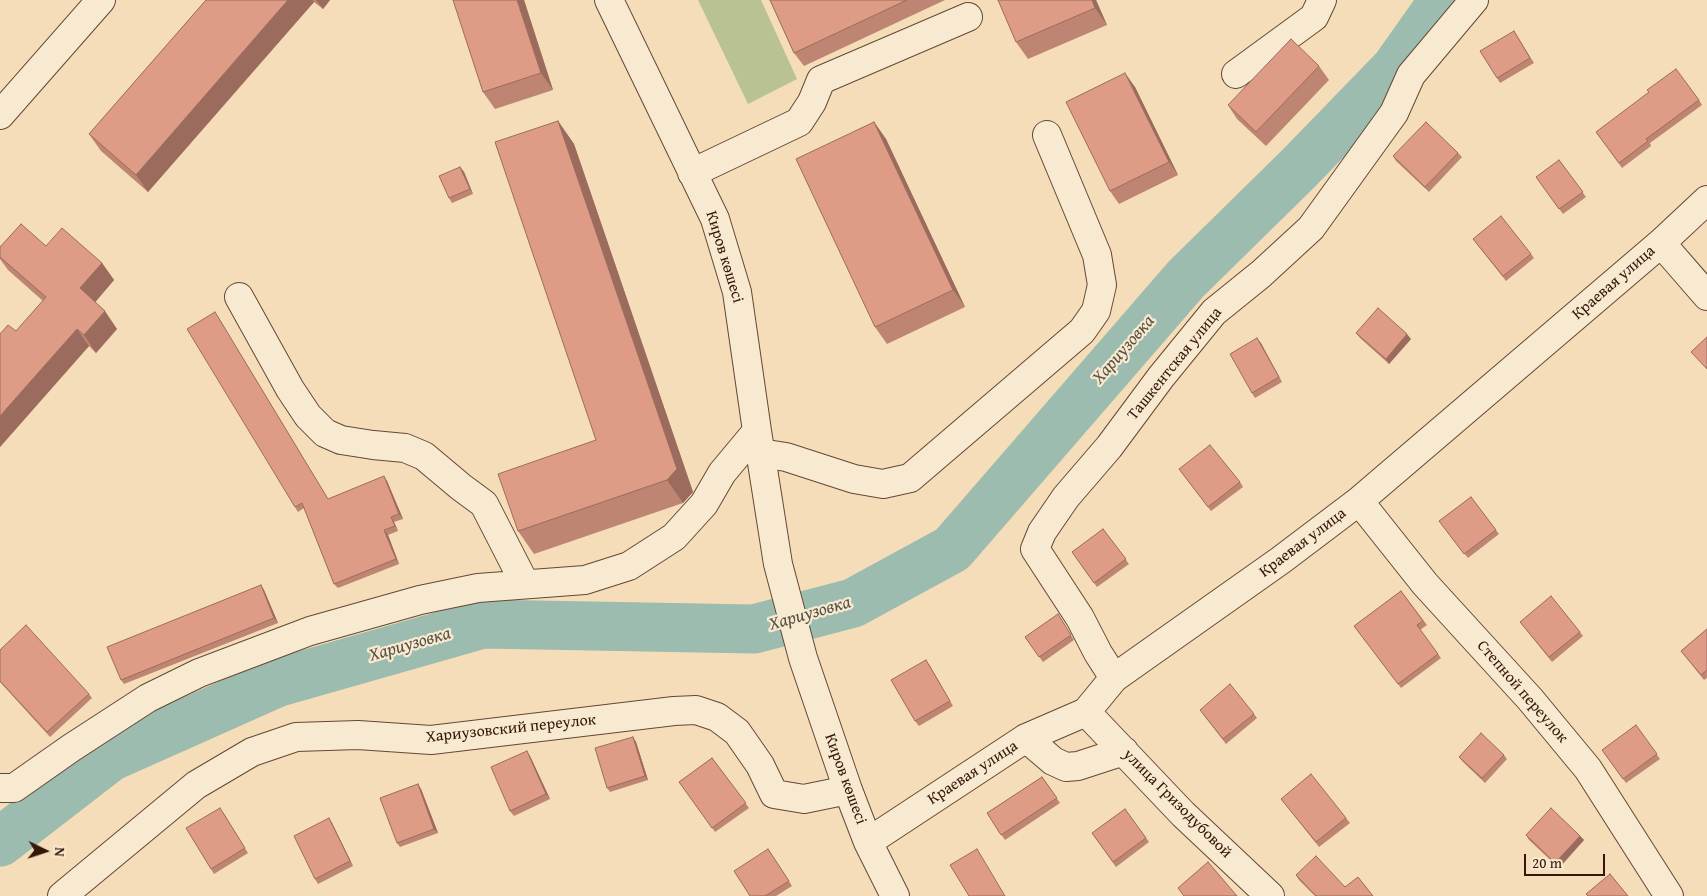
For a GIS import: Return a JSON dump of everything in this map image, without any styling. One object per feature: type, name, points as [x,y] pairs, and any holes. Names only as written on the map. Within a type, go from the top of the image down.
[{"type":"street","points":[[0,114],[101,0]]},
{"type":"street","name":"Киров көшесі","points":[[609,0],[715,220],[737,292],[758,442],[778,564],[803,658],[848,790],[868,842],[895,896]]},
{"type":"street","points":[[1236,74],[1314,17],[1322,0]]},
{"type":"street","name":"Ташкентская улица","points":[[1114,678],[1098,653],[1080,618],[1035,549],[1042,532],[1066,497],[1109,447],[1214,312],[1261,274],[1311,228],[1394,114],[1411,75],[1474,0]]},
{"type":"street","points":[[692,172],[799,122],[812,102],[821,80],[968,16]]},
{"type":"street","points":[[0,788],[14,788],[148,698],[208,670],[310,631],[420,600],[478,588],[584,580],[629,566],[674,537],[704,504],[722,473],[758,442],[786,457],[854,479],[883,484],[910,478],[1082,332],[1096,311],[1102,285],[1097,255],[1047,135]]},
{"type":"street","name":"Краевая улица","points":[[868,842],[1026,738],[1086,712],[1114,678],[1281,560],[1359,501],[1661,243],[1707,200]]},
{"type":"street","points":[[1661,243],[1707,296]]},
{"type":"street","points":[[239,297],[290,389],[308,416],[324,433],[341,440],[405,448],[424,456],[461,488],[484,504],[525,584]]},
{"type":"street","name":"Степной переулок","points":[[1359,501],[1424,584],[1530,699],[1588,769],[1669,896]]},
{"type":"street","name":"Хариузовский переулок","points":[[62,896],[196,785],[252,752],[296,737],[358,735],[431,740],[696,710],[717,717],[737,732],[760,765],[774,794],[804,800],[848,790]]},
{"type":"street","name":"улица Гризодубовой","points":[[1086,712],[1183,814],[1270,896]]},
{"type":"street","points":[[1026,738],[1053,761],[1066,767],[1078,766],[1124,751]]},
{"type":"green space","points":[[698,0],[761,0],[797,79],[748,104]]},
{"type":"building","points":[[206,0],[288,0],[136,175],[89,134]]},
{"type":"building","points":[[453,0],[517,0],[541,73],[483,92]]},
{"type":"building","points":[[770,0],[907,0],[794,53]]},
{"type":"building","points":[[998,0],[1092,0],[1095,8],[1016,42]]},
{"type":"building","points":[[1514,31],[1530,58],[1497,78],[1480,51]]},
{"type":"building","points":[[1291,39],[1319,66],[1256,132],[1228,105]]},
{"type":"building","points":[[1676,69],[1699,100],[1646,139],[1648,141],[1619,163],[1596,132]]},
{"type":"building","points":[[1125,73],[1169,162],[1110,191],[1066,102]]},
{"type":"building","points":[[558,121],[677,469],[667,480],[518,531],[498,474],[596,440],[495,142]]},
{"type":"building","points":[[874,122],[953,290],[875,327],[796,159]]},
{"type":"building","points":[[1426,122],[1458,153],[1425,187],[1393,156]]},
{"type":"building","points":[[1559,160],[1583,192],[1559,209],[1536,177]]},
{"type":"building","points":[[460,167],[470,189],[449,198],[439,176]]},
{"type":"building","points":[[1501,216],[1531,254],[1503,276],[1473,239]]},
{"type":"building","points":[[21,224],[46,246],[62,228],[102,263],[80,288],[105,311],[84,335],[77,329],[0,416],[0,334],[8,325],[16,331],[46,297],[0,257],[0,247]]},
{"type":"building","points":[[1378,308],[1407,334],[1386,359],[1356,333]]},
{"type":"building","points":[[215,312],[328,499],[384,476],[399,514],[391,517],[395,526],[384,530],[396,559],[334,584],[302,503],[295,507],[187,329]]},
{"type":"building","points":[[1707,337],[1707,369],[1691,352]]},
{"type":"building","points":[[1257,338],[1279,377],[1252,393],[1230,354]]},
{"type":"building","points":[[1210,445],[1240,482],[1208,507],[1179,469]]},
{"type":"building","points":[[1471,497],[1496,530],[1464,554],[1439,521]]},
{"type":"building","points":[[1103,529],[1126,559],[1094,583],[1072,552]]},
{"type":"building","points":[[261,585],[274,618],[121,680],[107,647]]},
{"type":"building","points":[[1401,591],[1423,621],[1417,625],[1438,654],[1398,684],[1354,626]]},
{"type":"building","points":[[1551,596],[1580,632],[1549,657],[1520,622]]},
{"type":"building","points":[[1058,614],[1071,635],[1039,657],[1025,637]]},
{"type":"building","points":[[26,625],[89,694],[47,732],[0,681],[0,650]]},
{"type":"building","points":[[1707,629],[1707,670],[1701,675],[1681,651]]},
{"type":"building","points":[[926,660],[950,701],[915,721],[891,680]]},
{"type":"building","points":[[1230,684],[1254,714],[1223,739],[1200,710]]},
{"type":"building","points":[[1636,725],[1657,754],[1623,779],[1602,750]]},
{"type":"building","points":[[1481,733],[1504,755],[1482,778],[1459,757]]},
{"type":"building","points":[[633,737],[645,776],[607,788],[595,748]]},
{"type":"building","points":[[527,751],[546,794],[510,811],[491,767]]},
{"type":"building","points":[[712,758],[746,803],[712,828],[679,782]]},
{"type":"building","points":[[1311,774],[1346,818],[1316,842],[1281,799]]},
{"type":"building","points":[[1042,777],[1057,798],[1001,835],[987,813]]},
{"type":"building","points":[[418,784],[434,829],[397,843],[380,798]]},
{"type":"building","points":[[220,808],[245,848],[211,869],[186,828]]},
{"type":"building","points":[[1551,808],[1580,836],[1555,863],[1526,835]]},
{"type":"building","points":[[1125,809],[1146,838],[1113,862],[1092,833]]},
{"type":"building","points":[[329,818],[350,861],[315,879],[294,836]]},
{"type":"building","points":[[768,849],[789,881],[765,896],[750,896],[734,871]]},
{"type":"building","points":[[977,849],[1005,896],[969,896],[950,865]]},
{"type":"building","points":[[1316,856],[1345,887],[1358,877],[1373,896],[1316,896],[1296,875]]},
{"type":"building","points":[[1208,862],[1237,896],[1184,896],[1178,888]]},
{"type":"building","points":[[1610,874],[1628,896],[1588,896],[1586,894]]},
{"type":"waterway","name":"Хариузовка","points":[[0,842],[110,757],[276,683],[483,624],[754,629],[853,603],[952,549],[1186,279],[1299,168],[1396,68],[1444,0]]}]
